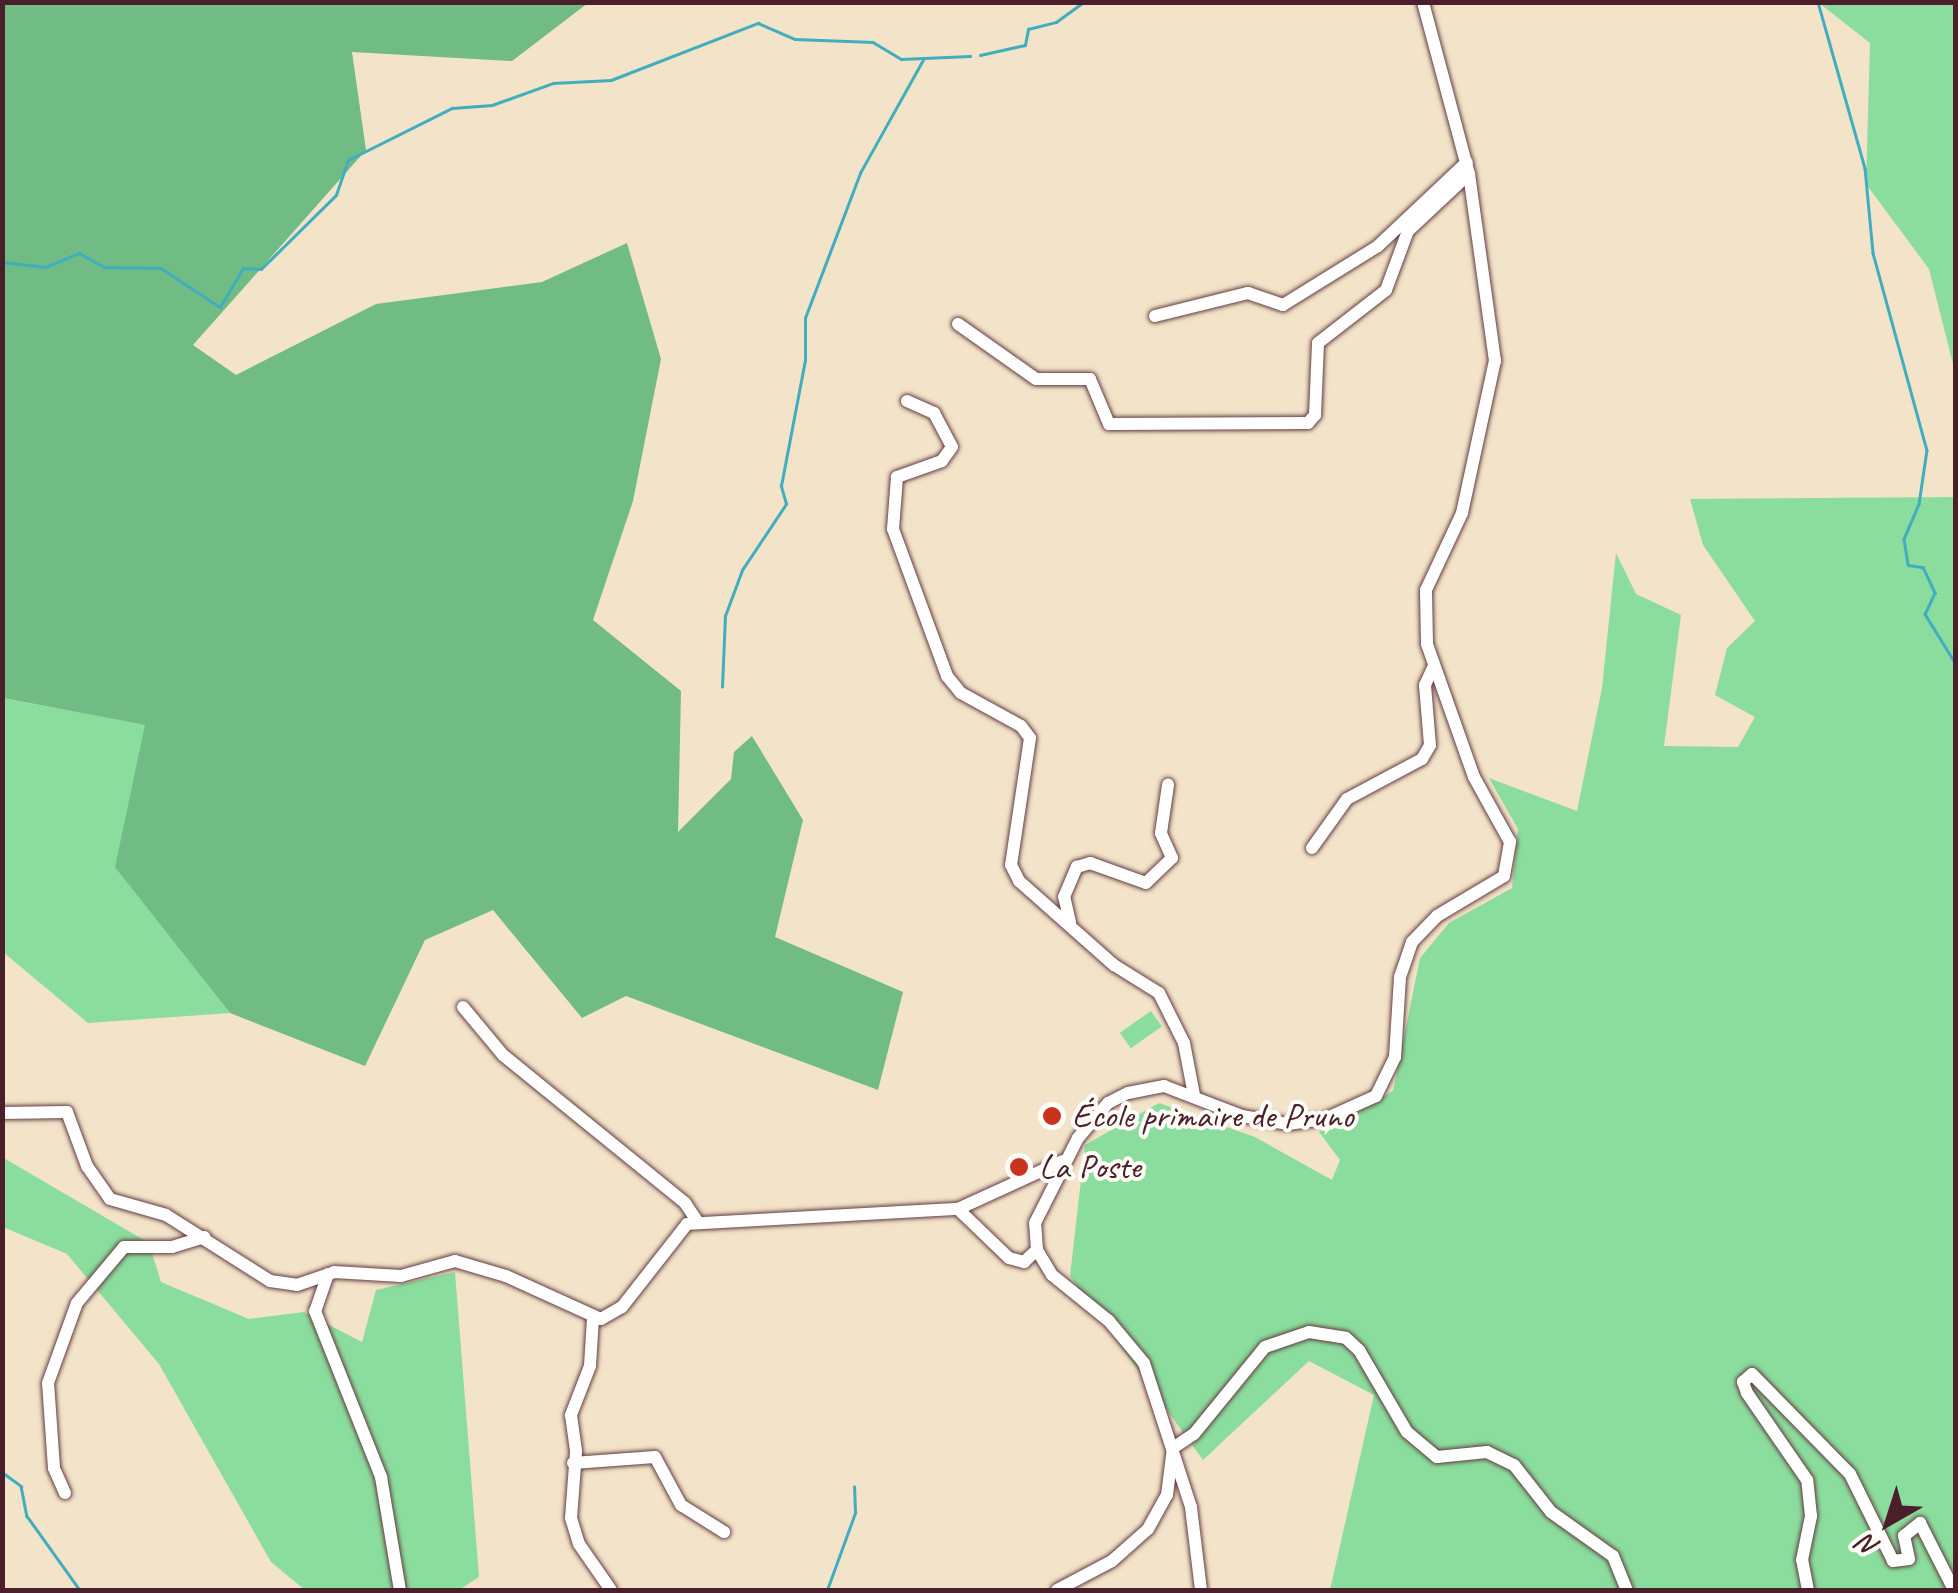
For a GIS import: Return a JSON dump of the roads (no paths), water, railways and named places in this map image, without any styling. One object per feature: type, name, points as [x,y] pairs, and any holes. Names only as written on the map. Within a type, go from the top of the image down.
[{"type":"street","points":[[1064,1286],[1036,1250],[1035,1223],[1065,1160],[1094,1118],[1128,1093],[1164,1086],[1242,1116],[1288,1124],[1326,1119],[1376,1096],[1396,1057],[1400,977],[1412,942],[1437,916],[1504,876],[1510,842],[1474,776],[1433,668],[1426,590],[1462,513],[1495,361],[1468,168],[1423,2]]},
{"type":"street","points":[[1155,316],[1248,293],[1283,305],[1378,246],[1468,168]]},
{"type":"street","points":[[958,324],[1036,379],[1090,379],[1109,424],[1308,422],[1315,415],[1318,343],[1386,290],[1408,231],[1468,168]]},
{"type":"street","points":[[906,401],[934,414],[952,447],[942,462],[897,477],[892,529],[947,676],[961,694],[1026,730],[1011,865],[1019,880],[1114,965],[1159,993],[1184,1043],[1194,1095]]},
{"type":"street","points":[[1312,848],[1347,799],[1422,759],[1430,745],[1425,686],[1433,668]]},
{"type":"street","points":[[1070,922],[1064,897],[1077,867],[1090,864],[1146,882],[1166,867],[1172,858],[1162,833],[1168,786]]},
{"type":"street","points":[[463,1006],[503,1056],[685,1202],[698,1222]]},
{"type":"street","points":[[2,1113],[68,1112],[88,1166],[110,1198],[166,1214],[284,1286],[328,1274],[401,1276],[464,1262],[593,1318],[616,1314],[679,1229],[698,1222],[958,1210],[1065,1160]]},
{"type":"street","points":[[958,1210],[996,1248],[1064,1286],[1109,1321],[1144,1363],[1191,1507],[1201,1590]]},
{"type":"street","points":[[65,1493],[54,1468],[48,1383],[77,1303],[93,1276],[124,1248],[172,1247],[204,1238]]},
{"type":"street","points":[[1024,1262],[1036,1250]]},
{"type":"street","points":[[328,1274],[315,1310],[381,1477],[400,1590]]},
{"type":"street","points":[[593,1318],[590,1366],[571,1414],[573,1533],[611,1590]]},
{"type":"street","points":[[1172,1448],[1194,1434],[1275,1340],[1309,1332],[1346,1338],[1423,1448],[1450,1460],[1487,1452],[1514,1465],[1550,1512],[1613,1556],[1627,1590]]},
{"type":"street","points":[[1808,1590],[1802,1560],[1811,1516],[1807,1480],[1747,1393],[1743,1382],[1752,1374],[1850,1474],[1893,1561],[1908,1560],[1904,1536],[1913,1522],[1920,1523],[1954,1590]]},
{"type":"street","points":[[1057,1590],[1112,1561],[1148,1529],[1166,1495],[1172,1448]]},
{"type":"street","points":[[573,1463],[654,1457],[682,1505],[724,1532]]},
{"type":"waterway","points":[[980,55],[1025,45],[1028,29],[1056,22],[1084,2]]},
{"type":"waterway","points":[[1818,2],[1865,168],[1873,253],[1927,450],[1919,504],[1904,539],[1908,565],[1923,567],[1935,593],[1925,614],[1956,664]]},
{"type":"waterway","points":[[2,262],[46,267],[79,253],[104,267],[161,268],[220,307],[243,268],[261,269],[336,195],[348,160],[452,108],[492,105],[553,83],[611,80],[758,23],[795,39],[873,42],[901,59],[970,56]]},
{"type":"waterway","points":[[722,687],[725,616],[742,570],[786,504],[781,486],[805,360],[805,318],[860,173],[923,60]]},
{"type":"waterway","points":[[2,1472],[21,1486],[27,1516],[80,1590]]},
{"type":"waterway","points":[[827,1590],[855,1513],[854,1487]]},
{"type":"place","name":"École primaire de Pruno","points":[[1052,1116]]},
{"type":"place","name":"La Poste","points":[[1019,1167]]}]
